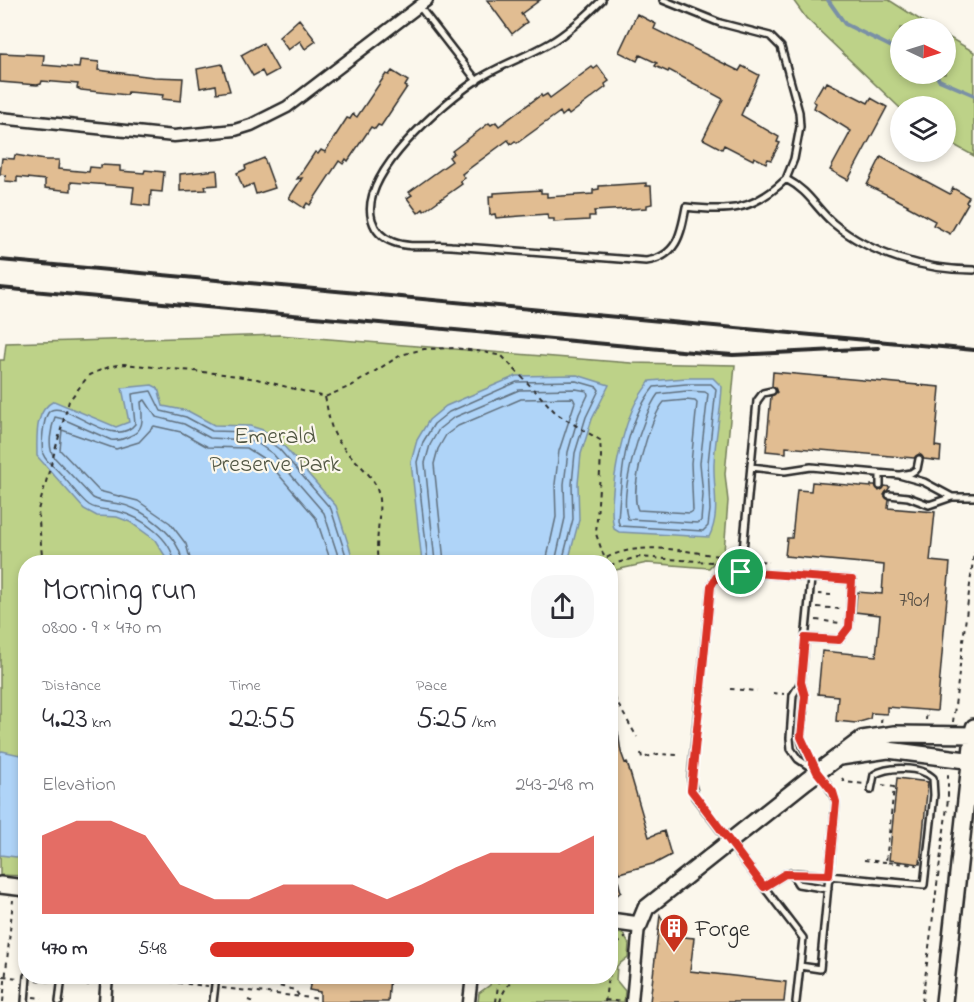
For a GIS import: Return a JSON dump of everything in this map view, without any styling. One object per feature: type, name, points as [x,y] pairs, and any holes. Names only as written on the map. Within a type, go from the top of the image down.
[{"type":"street","points":[[0,118],[174,136],[251,125],[287,107],[420,2]]},
{"type":"street","points":[[632,1002],[639,925],[646,908],[817,772],[862,740],[895,734],[974,732],[944,1002]]},
{"type":"street","points":[[837,758],[888,750],[972,760]]},
{"type":"street","points":[[0,885],[18,887]]},
{"type":"street","points":[[618,922],[639,925]]},
{"type":"street","points":[[105,1002],[106,984]]},
{"type":"street","points":[[469,1002],[471,984]]},
{"type":"lane","points":[[602,0],[568,31],[550,43],[477,81],[414,134],[381,178],[374,192],[371,215],[375,227],[392,242],[405,245],[445,245],[646,261],[659,259],[669,252],[677,240],[686,207],[722,211],[738,208],[775,190],[786,179],[799,142],[800,127],[799,112],[781,47],[770,36],[720,23],[663,0]]},
{"type":"lane","points":[[420,2],[477,81]]},
{"type":"lane","points":[[786,179],[801,187],[831,221],[862,242],[918,264],[950,270],[974,270]]},
{"type":"lane","points":[[741,572],[757,401],[763,393],[772,391]]},
{"type":"lane","points":[[752,467],[786,471],[811,467],[899,475],[911,473],[917,469],[919,459]]},
{"type":"lane","points":[[880,474],[880,486]]},
{"type":"lane","points":[[899,475],[924,482],[952,497]]},
{"type":"lane","points":[[889,495],[908,497],[929,505],[952,497],[974,497]]},
{"type":"lane","points":[[796,1002],[803,938],[694,797],[690,780],[711,586],[717,576],[727,571],[810,579],[825,577],[852,580],[846,634],[839,640],[805,638]]},
{"type":"lane","points":[[800,966],[820,969],[836,802],[833,792],[817,772],[801,737],[805,696],[801,682],[810,579]]},
{"type":"lane","points":[[801,682],[793,695],[791,749],[798,759],[817,772]]},
{"type":"lane","points":[[764,887],[775,878],[791,873],[924,885],[934,795],[933,778],[929,774],[918,771],[881,770],[874,775],[871,790]]},
{"type":"lane","points":[[791,873],[798,885],[828,889]]},
{"type":"lane","points":[[25,1002],[26,984]]},
{"type":"lane","points":[[59,1002],[61,984]]},
{"type":"lane","points":[[213,1002],[215,984]]},
{"type":"path","points":[[44,555],[38,525],[38,510],[62,423],[69,401],[77,389],[89,375],[100,369],[124,364],[257,379],[325,397],[353,385],[401,356],[424,349],[455,348],[502,356],[557,414],[600,440],[602,456],[596,534],[603,555]]},
{"type":"path","points":[[325,397],[330,422],[337,438],[376,486],[378,499],[377,555]]},
{"type":"path","points":[[618,556],[637,549],[658,548],[733,558]]},
{"type":"path","points":[[954,712],[974,552]]},
{"type":"path","points":[[618,563],[638,557],[711,562],[722,557]]},
{"type":"path","points":[[751,560],[769,562]]},
{"type":"path","points":[[809,593],[831,595]]},
{"type":"path","points":[[808,606],[850,610]]},
{"type":"path","points":[[807,619],[849,623]]},
{"type":"path","points":[[730,689],[757,691]]},
{"type":"path","points":[[773,693],[787,694]]},
{"type":"path","points":[[618,704],[637,737]]},
{"type":"path","points":[[926,723],[927,711]]},
{"type":"path","points":[[880,724],[882,714]]},
{"type":"path","points":[[641,753],[642,758],[658,754],[679,755]]},
{"type":"path","points":[[922,1002],[948,799],[948,775]]},
{"type":"path","points":[[842,778],[845,782],[867,784]]},
{"type":"path","points":[[876,785],[894,787],[886,862]]},
{"type":"path","points":[[864,860],[916,865]]},
{"type":"path","points":[[3,1002],[14,900]]},
{"type":"path","points":[[618,944],[626,937]]},
{"type":"path","points":[[4,976],[18,977]]},
{"type":"path","points":[[84,984],[89,985]]},
{"type":"path","points":[[188,984],[320,999]]},
{"type":"path","points":[[271,984],[295,990],[300,997]]},
{"type":"path","points":[[496,1002],[498,984]]},
{"type":"path","points":[[500,1002],[509,984]]},
{"type":"path","points":[[607,984],[605,1001],[622,1002]]},
{"type":"path","points":[[248,1000],[253,1002]]},
{"type":"green space","points":[[793,0],[889,0],[917,18],[890,18],[890,84],[956,84],[956,41],[974,52],[974,156],[956,146],[956,96],[890,96],[890,98],[806,18]]},
{"type":"green space","name":"Emerald Preserve Park","points":[[279,335],[631,363],[735,365],[725,474],[728,501],[724,552],[709,568],[647,563],[618,569],[618,555],[18,555],[18,876],[0,875],[0,360],[4,360],[6,343]]},
{"type":"green space","points":[[618,933],[623,934],[629,944],[628,957],[618,965]]},
{"type":"green space","points":[[618,982],[625,991],[624,1002],[478,1002],[479,993],[490,985]]},
{"type":"water","points":[[577,375],[609,385],[592,419],[581,454],[578,484],[579,520],[570,555],[421,555],[411,462],[417,440],[429,420],[446,406],[516,376]]},
{"type":"water","points":[[713,378],[722,387],[714,463],[716,510],[713,528],[709,537],[619,532],[614,529],[612,516],[614,483],[620,448],[635,404],[650,381]]},
{"type":"water","points":[[152,385],[158,388],[163,406],[188,411],[214,425],[250,426],[263,430],[283,445],[336,506],[352,555],[165,555],[155,540],[130,522],[117,517],[97,516],[84,509],[37,456],[40,418],[43,411],[54,401],[116,427],[129,422],[122,388]]},
{"type":"water","points":[[0,752],[18,754],[18,857],[0,855]]},
{"type":"building","points":[[487,0],[540,0],[521,14],[527,22],[512,34]]},
{"type":"building","points":[[637,14],[656,24],[654,29],[739,71],[742,66],[759,75],[741,115],[779,137],[777,142],[780,143],[771,160],[768,159],[766,163],[754,157],[753,160],[724,145],[722,149],[703,139],[723,99],[669,70],[668,72],[655,66],[657,63],[640,55],[637,61],[619,52]]},
{"type":"building","points":[[299,19],[316,41],[305,49],[300,41],[288,50],[279,37]]},
{"type":"building","points":[[263,43],[278,70],[265,77],[262,71],[253,76],[241,55]]},
{"type":"building","points":[[0,53],[44,55],[43,65],[79,68],[80,60],[99,62],[98,70],[183,78],[181,101],[162,99],[163,95],[128,92],[127,95],[81,90],[77,88],[78,84],[42,81],[37,85],[0,82]]},
{"type":"building","points":[[222,64],[230,91],[217,93],[216,85],[200,88],[197,69]]},
{"type":"building","points":[[598,66],[609,81],[605,84],[606,87],[569,115],[567,112],[562,116],[560,112],[517,143],[515,141],[511,144],[508,140],[462,174],[465,178],[460,181],[462,184],[418,213],[407,198],[412,195],[409,192],[452,161],[449,157],[454,153],[452,151],[489,123],[491,125],[496,122],[499,126],[541,95],[542,97],[547,94],[550,98],[592,67],[594,69]]},
{"type":"building","points":[[392,71],[408,81],[405,86],[407,87],[381,126],[378,125],[375,129],[371,127],[348,161],[346,159],[343,164],[339,161],[310,205],[307,203],[304,208],[289,198],[302,178],[297,179],[315,152],[318,154],[321,150],[325,152],[347,118],[350,119],[353,114],[357,117],[386,74],[389,75]]},
{"type":"building","points":[[827,82],[868,103],[871,98],[887,107],[848,180],[830,170],[851,131],[814,108],[816,103],[813,101],[823,84],[825,86]]},
{"type":"building","points":[[15,155],[59,160],[58,169],[89,172],[90,167],[101,168],[101,165],[120,166],[120,171],[164,172],[162,192],[151,191],[150,206],[132,204],[134,187],[71,182],[71,191],[45,188],[45,180],[17,177],[17,182],[5,181],[6,175],[0,174],[2,158],[14,159]]},
{"type":"building","points":[[881,157],[950,194],[953,188],[969,197],[966,202],[968,203],[950,234],[933,225],[935,221],[908,205],[867,185]]},
{"type":"building","points":[[264,158],[275,188],[256,194],[253,184],[243,188],[237,173],[246,169],[245,166]]},
{"type":"building","points":[[217,170],[218,185],[205,186],[206,190],[180,191],[180,174]]},
{"type":"building","points":[[646,183],[646,186],[651,186],[652,204],[647,205],[647,208],[594,211],[595,216],[589,216],[589,220],[554,222],[554,219],[548,219],[547,214],[496,218],[495,214],[490,215],[489,196],[494,196],[494,193],[541,190],[541,193],[547,193],[547,197],[593,194],[593,190],[599,189],[599,186]]},
{"type":"building","points":[[773,372],[940,387],[935,446],[941,447],[940,461],[924,459],[919,454],[914,458],[786,447],[786,453],[766,451],[771,396],[777,392],[772,386]]},
{"type":"building","points":[[812,482],[871,487],[875,485],[879,491],[885,486],[890,487],[884,495],[889,500],[888,508],[935,512],[930,561],[950,563],[937,711],[887,707],[887,714],[871,713],[870,719],[856,723],[836,721],[838,696],[818,694],[822,651],[876,656],[880,615],[855,612],[857,592],[882,594],[884,565],[785,556],[787,538],[792,538],[797,490],[811,491]]},
{"type":"building","points":[[618,732],[621,752],[625,763],[627,762],[649,837],[664,831],[671,855],[656,863],[619,873]]},
{"type":"building","points":[[897,778],[928,782],[920,864],[889,860]]},
{"type":"building","name":"Forge","points":[[660,915],[664,923],[670,918],[684,937],[694,938],[690,971],[786,982],[784,1002],[650,1002]]},
{"type":"building","points":[[310,984],[389,984],[388,1002],[320,1002],[320,992],[309,990]]},
{"type":"waterway","points":[[828,0],[845,24],[890,46]]},
{"type":"waterway","points":[[948,84],[974,95]]},
{"type":"railway","points":[[0,260],[974,350]]},
{"type":"railway","points":[[0,288],[733,355],[878,348]]},
{"type":"place","name":"Forge","points":[[674,954]]},
{"type":"route","points":[[727,571],[741,572],[810,579],[825,577],[852,580],[849,627],[846,634],[839,640],[805,638],[801,682],[805,696],[801,737],[803,745],[817,772],[833,792],[836,802],[829,875],[785,874],[775,878],[764,887],[694,797],[690,780],[711,586],[717,576],[727,571]]}]
